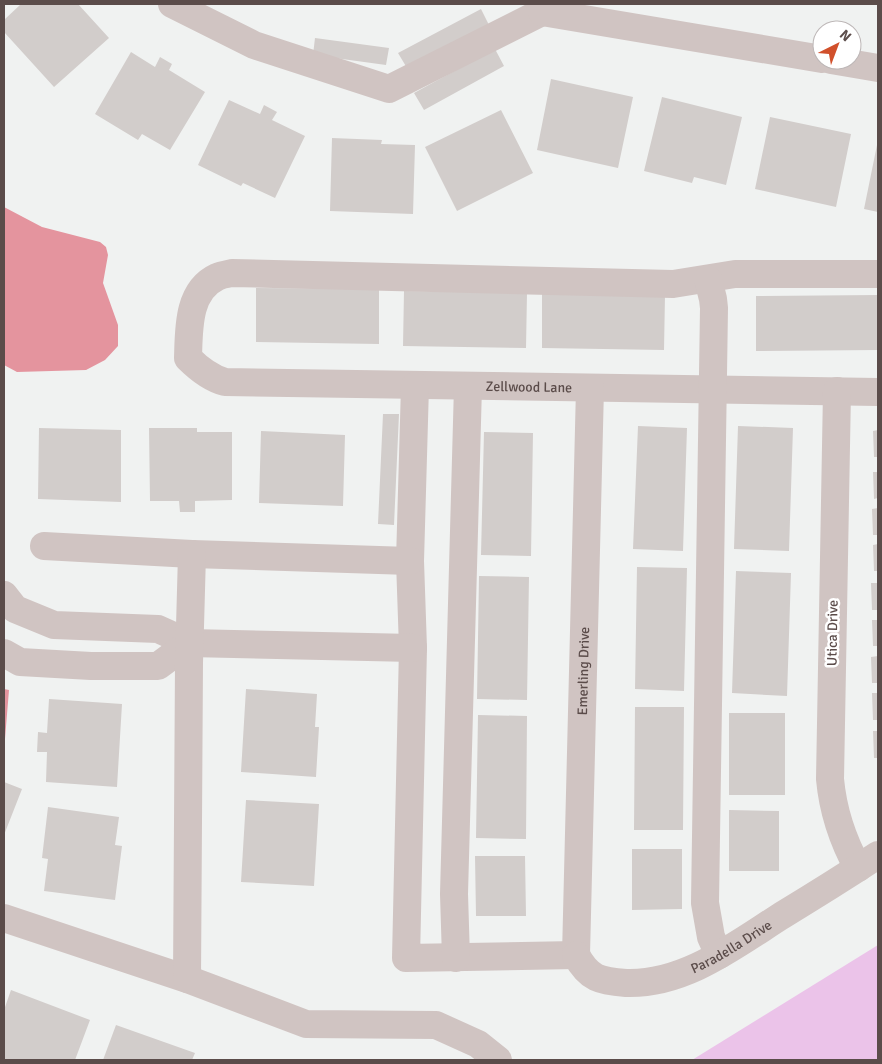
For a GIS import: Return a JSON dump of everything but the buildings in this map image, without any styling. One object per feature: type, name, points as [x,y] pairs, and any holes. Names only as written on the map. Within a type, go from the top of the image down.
[{"type":"street","points":[[172,4],[254,45],[389,89],[546,8],[812,56]]},
{"type":"street","points":[[862,65],[878,68]]},
{"type":"street","name":"Zellwood Lane","points":[[708,280],[673,284],[232,273],[216,277],[205,285],[198,296],[192,309],[188,358],[208,375],[225,382],[878,392]]},
{"type":"street","points":[[720,955],[711,937],[705,903],[714,308],[714,299],[708,280],[735,274],[878,274]]},
{"type":"street","points":[[415,386],[410,561],[413,648],[406,958],[576,955]]},
{"type":"street","points":[[456,958],[454,894],[468,386]]},
{"type":"street","name":"Emerling Drive","points":[[576,955],[590,388]]},
{"type":"street","name":"Utica Drive","points":[[837,392],[830,779],[839,828],[868,862]]},
{"type":"street","points":[[44,546],[192,554],[410,561]]},
{"type":"street","points":[[187,979],[189,643],[192,554]]},
{"type":"street","points":[[4,595],[15,609],[54,625],[158,630],[189,643],[413,648]]},
{"type":"street","points":[[4,653],[20,662],[91,666],[158,666],[189,643]]},
{"type":"street","name":"Paradella Drive","points":[[576,955],[588,971],[604,982],[636,983],[682,973],[720,955],[868,862]]},
{"type":"street","points":[[4,918],[187,979],[306,1024],[436,1025],[478,1044],[498,1060]]},
{"type":"shaded area","points":[[4,207],[42,227],[100,242],[106,247],[108,255],[103,283],[118,325],[118,346],[105,360],[86,370],[17,372],[4,365]]},
{"type":"shaded area","points":[[4,689],[9,690],[4,751]]},
{"type":"shaded area","points":[[878,945],[878,1060],[692,1060]]}]
